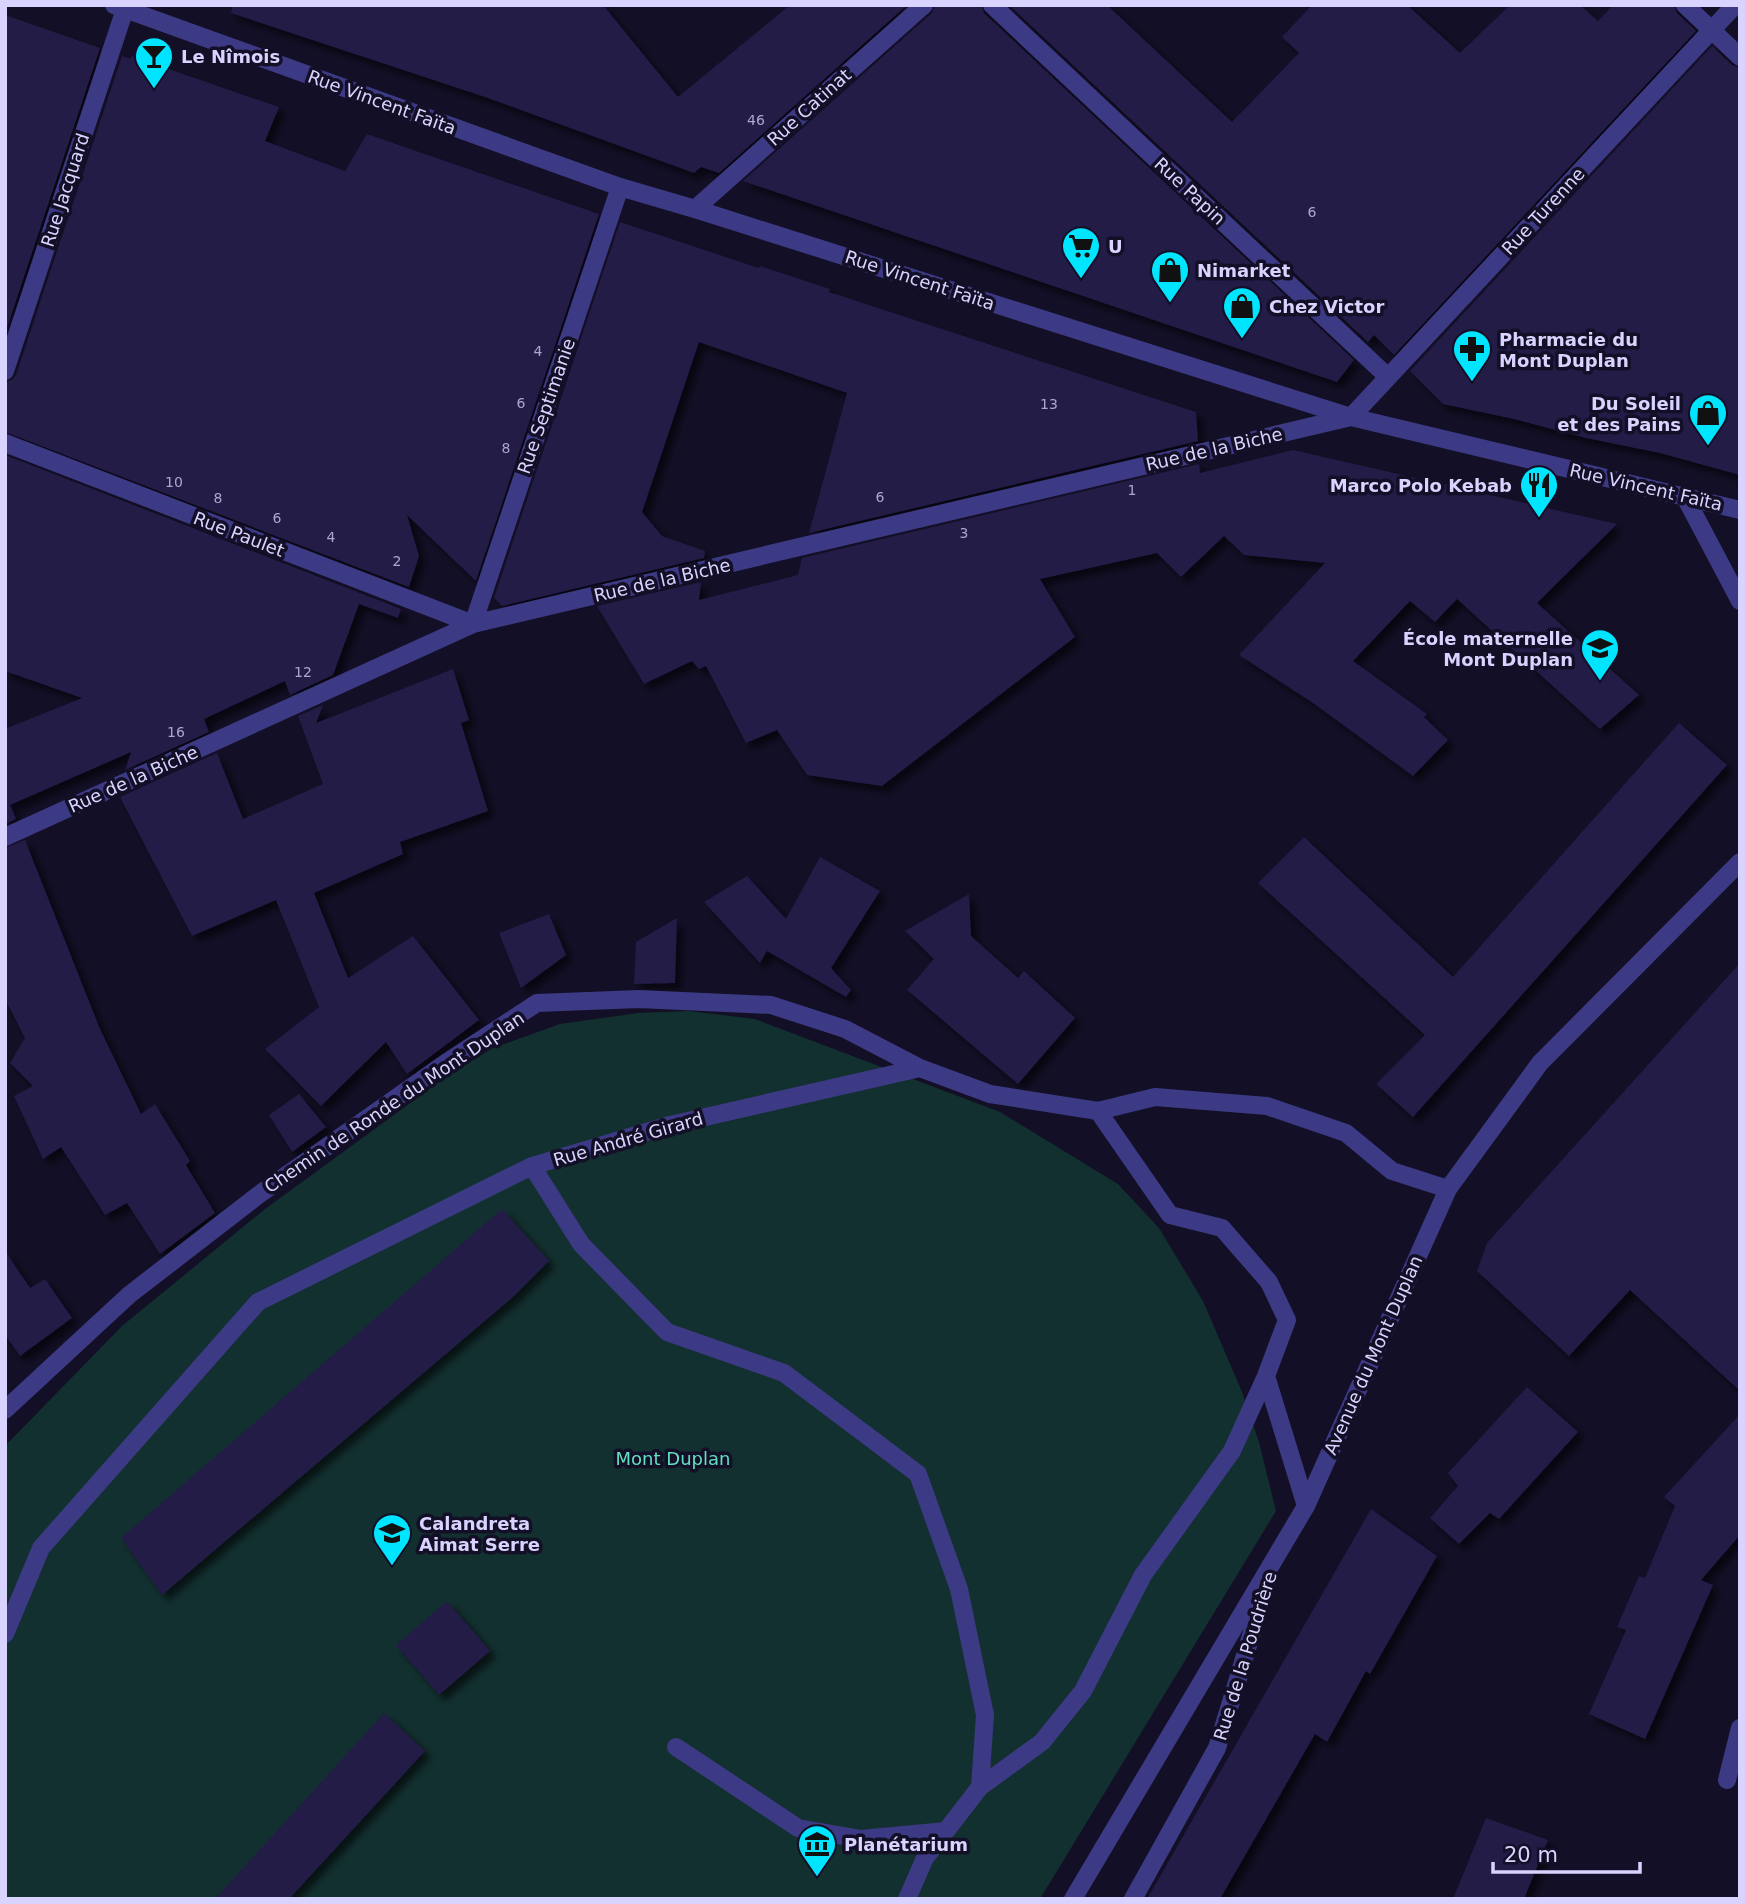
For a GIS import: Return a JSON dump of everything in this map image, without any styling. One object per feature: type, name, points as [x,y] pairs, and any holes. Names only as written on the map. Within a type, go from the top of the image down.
[{"type":"street","name":"Rue Catinat","points":[[695,209],[923,5]]},
{"type":"street","name":"Rue Papin","points":[[992,5],[1388,377]]},
{"type":"street","points":[[1685,5],[1740,57]]},
{"type":"street","name":"Rue Turenne","points":[[1350,417],[1735,5]]},
{"type":"street","name":"Rue Vincent Faïta","points":[[119,7],[620,187],[1350,417],[1740,510]]},
{"type":"street","name":"Rue Jacquard","points":[[5,371],[119,7]]},
{"type":"street","name":"Rue Septimanie","points":[[473,624],[620,187]]},
{"type":"street","name":"Rue de la Biche","points":[[5,837],[473,624],[1350,417]]},
{"type":"street","name":"Rue Paulet","points":[[5,443],[473,624]]},
{"type":"street","points":[[1685,496],[1740,601]]},
{"type":"street","name":"Avenue du Mont Duplan","points":[[1073,1899],[1306,1506],[1448,1189],[1539,1063],[1740,862]]},
{"type":"street","name":"Chemin de Ronde du Mont Duplan","points":[[5,1410],[128,1295],[257,1196],[444,1064],[537,1003],[639,999],[771,1005],[845,1029],[920,1068],[990,1094],[1098,1111],[1155,1097],[1267,1106],[1346,1133],[1392,1171],[1448,1189]]},
{"type":"street","name":"Rue André Girard","points":[[920,1068],[666,1126],[532,1166],[581,1244],[667,1332],[784,1373],[918,1474],[959,1589],[985,1715],[980,1787]]},
{"type":"street","points":[[907,1899],[925,1858],[980,1787],[1042,1742],[1083,1692],[1143,1575],[1231,1451],[1266,1376],[1287,1320],[1269,1282],[1222,1228],[1170,1215],[1098,1111]]},
{"type":"street","points":[[5,1634],[41,1548],[258,1301],[532,1166]]},
{"type":"street","points":[[1266,1376],[1306,1506]]},
{"type":"street","name":"Rue de la Poudrière","points":[[1133,1899],[1217,1748],[1274,1559]]},
{"type":"street","points":[[1727,1780],[1740,1728]]},
{"type":"street","points":[[676,1747],[798,1828],[861,1839],[946,1831]]},
{"type":"green space","name":"Mont Duplan","points":[[689,1011],[755,1019],[1000,1112],[1118,1184],[1159,1228],[1203,1301],[1242,1392],[1259,1442],[1276,1511],[1040,1899],[5,1899],[5,1446],[122,1326],[265,1209],[450,1074],[491,1049],[560,1024],[638,1013]]},
{"type":"building","points":[[233,5],[603,5],[678,97],[790,5],[907,5],[719,173],[701,167],[694,173],[488,98],[231,13]]},
{"type":"building","points":[[935,5],[981,5],[984,13],[1354,360],[1337,382],[743,181],[932,13]]},
{"type":"building","points":[[1009,5],[1107,5],[1232,122],[1299,53],[1282,37],[1312,5],[1407,5],[1460,53],[1510,5],[1580,5],[1598,21],[1613,5],[1674,5],[1677,13],[1696,31],[1394,355],[1374,335],[1368,342]]},
{"type":"building","points":[[5,15],[100,48],[5,334]]},
{"type":"building","points":[[1712,46],[1732,65],[1740,68],[1740,475],[1660,453],[1443,404],[1410,371]]},
{"type":"building","points":[[122,56],[131,59],[131,56],[279,107],[265,141],[345,171],[367,134],[599,214],[476,581],[407,515],[419,556],[409,587],[5,432],[5,382],[16,375]]},
{"type":"building","points":[[620,222],[830,289],[829,292],[1196,412],[1198,441],[809,533],[847,393],[699,342],[642,512],[662,536],[705,551],[704,558],[502,606],[494,598]]},
{"type":"building","points":[[1293,450],[1617,524],[1537,603],[1639,695],[1600,729],[1457,599],[1435,622],[1410,601],[1353,661],[1427,714],[1424,717],[1448,740],[1413,776],[1313,703],[1239,655],[1325,563],[1244,555],[1224,536],[1181,577],[1157,553],[1040,579],[1075,637],[882,786],[807,775],[777,730],[746,743],[706,666],[699,669],[692,661],[644,684],[597,606],[701,582],[699,600],[798,575],[802,558],[1199,464],[1200,473]]},
{"type":"building","points":[[5,455],[401,609],[398,618],[359,604],[333,675],[290,695],[285,681],[204,719],[209,732],[125,770],[131,752],[10,805],[16,819],[5,824],[5,729],[82,698],[5,671]]},
{"type":"building","points":[[453,669],[469,720],[461,723],[488,811],[400,842],[403,854],[314,893],[348,978],[413,936],[479,1020],[407,1074],[386,1042],[321,1106],[265,1049],[319,1007],[276,900],[192,936],[120,797],[217,753],[243,819],[323,784],[298,716],[323,705],[316,723]]},
{"type":"building","points":[[1679,723],[1727,765],[1413,1117],[1376,1084],[1425,1035],[1258,883],[1304,837],[1453,977]]},
{"type":"building","points":[[25,840],[100,1029],[141,1114],[155,1104],[190,1161],[186,1165],[215,1213],[160,1254],[127,1203],[105,1215],[61,1147],[43,1159],[14,1096],[33,1086],[10,1063],[25,1038],[5,999],[5,848]]},
{"type":"building","points":[[820,857],[880,891],[831,968],[851,990],[846,997],[767,951],[760,963],[704,902],[747,876],[786,919]]},
{"type":"building","points":[[969,894],[971,936],[1018,978],[1024,971],[1075,1018],[1018,1084],[907,990],[934,959],[905,931]]},
{"type":"building","points":[[549,914],[566,955],[521,988],[499,933]]},
{"type":"building","points":[[677,918],[675,983],[634,984],[636,942]]},
{"type":"building","points":[[1740,963],[1740,1391],[1630,1290],[1569,1356],[1477,1271],[1487,1243]]},
{"type":"building","points":[[299,1094],[326,1127],[292,1152],[269,1115]]},
{"type":"building","points":[[502,1209],[549,1261],[513,1297],[162,1595],[121,1538]]},
{"type":"building","points":[[5,1251],[30,1288],[45,1279],[72,1318],[20,1356],[5,1335]]},
{"type":"building","points":[[1527,1387],[1578,1432],[1499,1519],[1490,1513],[1459,1544],[1430,1518],[1458,1486],[1448,1473]]},
{"type":"building","points":[[1740,1414],[1740,1535],[1701,1580],[1713,1585],[1645,1739],[1589,1714],[1626,1630],[1617,1627],[1639,1576],[1645,1578],[1675,1506],[1664,1497]]},
{"type":"building","points":[[1371,1509],[1437,1556],[1370,1674],[1366,1671],[1327,1742],[1315,1734],[1220,1899],[1147,1899]]},
{"type":"building","points":[[447,1601],[490,1651],[439,1695],[396,1645]]},
{"type":"building","points":[[384,1713],[425,1751],[289,1899],[215,1899]]},
{"type":"building","points":[[1486,1818],[1548,1840],[1524,1899],[1453,1899]]},
{"type":"place","name":"Le Nîmois","points":[[154,90]]},
{"type":"place","name":"U","points":[[1081,280]]},
{"type":"place","name":"Nimarket","points":[[1170,304]]},
{"type":"place","name":"Chez Victor","points":[[1242,340]]},
{"type":"place","name":"Pharmacie du Mont Duplan","points":[[1472,383]]},
{"type":"place","name":"Du Soleil et des Pains","points":[[1708,447]]},
{"type":"place","name":"Marco Polo Kebab","points":[[1539,519]]},
{"type":"place","name":"École maternelle Mont Duplan","points":[[1600,682]]},
{"type":"place","name":"Calandreta Aimat Serre","points":[[392,1567]]},
{"type":"place","name":"Planétarium","points":[[817,1878]]}]
